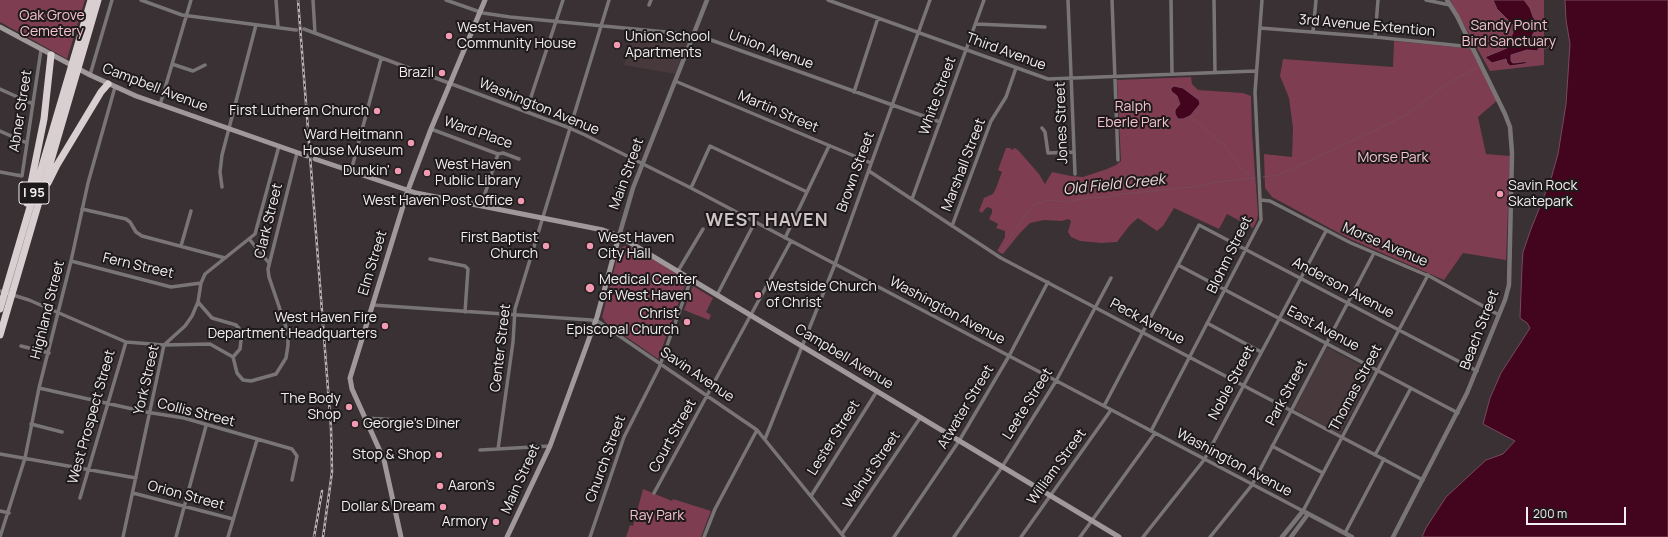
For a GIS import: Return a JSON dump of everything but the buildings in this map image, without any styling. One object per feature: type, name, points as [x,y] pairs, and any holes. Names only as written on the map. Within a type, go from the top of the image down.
[{"type":"highway","name":"I 95","points":[[78,56],[91,0]]},
{"type":"highway","name":"I 95","points":[[0,309],[78,56],[98,0]]},
{"type":"highway","points":[[10,273],[42,136],[51,55]]},
{"type":"highway","name":"I 95","points":[[0,335],[28,241],[71,79]]},
{"type":"highway","points":[[28,241],[52,175],[101,92],[111,86]]},
{"type":"main road","name":"Elm Street","points":[[401,537],[384,460],[352,389],[350,378],[408,190],[431,129],[484,0]]},
{"type":"main road","name":"Campbell Avenue","points":[[0,27],[111,86],[160,105],[307,156]]},
{"type":"main road","name":"Campbell Avenue","points":[[315,159],[408,190],[603,230],[619,236],[1119,537]]},
{"type":"main road","name":"Main Street","points":[[507,537],[550,446],[605,292],[619,236]]},
{"type":"street","points":[[90,75],[112,0]]},
{"type":"street","points":[[141,0],[187,16],[296,30]]},
{"type":"street","points":[[160,105],[191,0]]},
{"type":"street","points":[[276,0],[278,28]]},
{"type":"street","points":[[314,0],[315,33]]},
{"type":"street","name":"Union Avenue","points":[[446,0],[480,12],[510,17],[600,27],[693,34],[940,122]]},
{"type":"street","points":[[526,112],[563,0]]},
{"type":"street","name":"Center Street","points":[[498,449],[513,342],[515,309],[609,0]]},
{"type":"street","points":[[649,5],[651,0]]},
{"type":"street","name":"Main Street","points":[[619,236],[630,197],[707,0]]},
{"type":"street","name":"Third Avenue","points":[[828,0],[1048,79],[1256,71]]},
{"type":"street","name":"Brown Street","points":[[765,440],[835,264],[930,0]]},
{"type":"street","name":"White Street","points":[[912,199],[984,0]]},
{"type":"street","name":"Jones Street","points":[[1068,0],[1075,174]]},
{"type":"street","points":[[1112,0],[1118,160]]},
{"type":"street","points":[[1171,0],[1172,74]]},
{"type":"street","points":[[1214,0],[1215,73]]},
{"type":"street","name":"Blohm Street","points":[[1080,537],[1153,432],[1207,323],[1247,250],[1261,220],[1255,92],[1262,0]]},
{"type":"street","points":[[1313,32],[1316,0]]},
{"type":"street","points":[[1375,37],[1378,0]]},
{"type":"street","points":[[1426,0],[1451,5]]},
{"type":"street","name":"Beach Street","points":[[1393,537],[1458,413],[1477,371],[1507,295],[1509,285],[1512,138],[1505,114],[1451,5],[1447,0]]},
{"type":"street","points":[[854,92],[878,18]]},
{"type":"street","points":[[976,24],[1044,27]]},
{"type":"street","points":[[222,187],[220,172],[222,155],[256,25]]},
{"type":"street","name":"3rd Avenue Extention","points":[[1260,28],[1375,37],[1472,47]]},
{"type":"street","name":"Washington Avenue","points":[[304,30],[570,128],[643,163],[1352,537]]},
{"type":"street","name":"Abner Street","points":[[0,172],[22,176],[41,50]]},
{"type":"street","points":[[351,171],[381,58]]},
{"type":"street","points":[[172,64],[193,71],[204,65]]},
{"type":"street","name":"Marshall Street","points":[[952,226],[991,121],[1006,98],[1016,68]]},
{"type":"street","name":"Martin Street","points":[[675,81],[871,163]]},
{"type":"street","name":"Highland Street","points":[[0,537],[9,513],[25,458],[39,388],[71,261],[111,86]]},
{"type":"street","points":[[0,89],[33,104]]},
{"type":"street","points":[[1042,128],[1045,132],[1048,153],[1073,152]]},
{"type":"street","name":"Ward Place","points":[[431,129],[498,154],[503,153],[519,159]]},
{"type":"street","points":[[0,131],[27,143]]},
{"type":"street","name":"York Street","points":[[123,537],[164,345],[188,321],[198,302],[201,283],[208,270],[250,240],[256,232],[279,146]]},
{"type":"street","points":[[691,188],[710,146],[807,192]]},
{"type":"street","points":[[784,238],[829,146]]},
{"type":"street","name":"Clark Street","points":[[233,357],[238,373],[243,380],[251,381],[274,375],[284,364],[288,345],[288,333],[269,277],[269,263],[298,153]]},
{"type":"street","points":[[481,206],[498,154]]},
{"type":"street","name":"Peck Avenue","points":[[869,171],[1001,258],[1423,480]]},
{"type":"street","name":"Morse Avenue","points":[[1261,200],[1270,201],[1374,253],[1428,275],[1499,315]]},
{"type":"street","points":[[82,209],[126,219],[140,235],[225,258]]},
{"type":"street","points":[[181,246],[191,211]]},
{"type":"street","points":[[717,294],[755,222]]},
{"type":"street","name":"Anderson Avenue","points":[[1178,266],[1199,225],[1477,371]]},
{"type":"street","points":[[678,271],[703,228]]},
{"type":"street","name":"Noble Street","points":[[1143,537],[1204,460],[1326,230]]},
{"type":"street","points":[[250,240],[269,263]]},
{"type":"street","name":"Court Street","points":[[654,493],[791,242]]},
{"type":"street","name":"Park Street","points":[[1210,537],[1252,485],[1374,253]]},
{"type":"street","points":[[430,259],[466,266],[468,269],[465,312]]},
{"type":"street","name":"Fern Street","points":[[71,261],[171,287],[201,283]]},
{"type":"street","points":[[1104,406],[1178,266]]},
{"type":"street","name":"East Avenue","points":[[1178,266],[1458,413]]},
{"type":"street","name":"Thomas Street","points":[[1303,511],[1428,275]]},
{"type":"street","name":"Leete Street","points":[[954,537],[1002,467],[1056,382],[1111,278]]},
{"type":"street","name":"Church Street","points":[[590,537],[624,437],[660,364],[691,279]]},
{"type":"street","name":"Atwater Street","points":[[894,537],[959,441],[1009,356],[1048,282]]},
{"type":"street","points":[[0,291],[29,300],[126,342],[164,345],[210,344],[233,357],[240,349],[242,332],[236,325],[212,318],[198,302]]},
{"type":"street","name":"Savin Avenue","points":[[373,305],[515,314],[595,321],[757,430],[843,536]]},
{"type":"street","points":[[1207,323],[1261,352]]},
{"type":"street","name":"West Prospect Street","points":[[80,498],[126,342]]},
{"type":"street","points":[[21,346],[49,353]]},
{"type":"street","name":"Collis Street","points":[[39,388],[184,418],[206,426],[292,449],[297,456],[292,480]]},
{"type":"street","points":[[1375,455],[1411,388]]},
{"type":"street","name":"Lester Street","points":[[811,496],[877,391]]},
{"type":"street","name":"William Street","points":[[1021,537],[1111,410]]},
{"type":"street","points":[[366,418],[433,422]]},
{"type":"street","name":"Walnut Street","points":[[843,536],[920,418]]},
{"type":"street","points":[[31,424],[62,432]]},
{"type":"street","points":[[176,537],[206,426]]},
{"type":"street","points":[[704,537],[715,509],[757,430]]},
{"type":"street","points":[[228,537],[258,440]]},
{"type":"street","points":[[480,450],[550,446]]},
{"type":"street","points":[[1272,446],[1323,473]]},
{"type":"street","points":[[0,454],[136,478]]},
{"type":"street","points":[[1345,533],[1384,460]]},
{"type":"street","name":"Orion Street","points":[[133,493],[233,519]]},
{"type":"street","points":[[0,511],[9,513]]},
{"type":"street","points":[[1282,537],[1303,511]]},
{"type":"street","points":[[1291,537],[1308,514]]},
{"type":"shaded area","points":[[1493,0],[1524,0],[1530,8],[1537,28],[1533,34],[1531,43],[1536,44],[1544,38],[1550,38],[1552,40],[1551,44],[1547,48],[1539,48],[1537,51],[1527,50],[1511,55],[1511,61],[1513,63],[1531,61],[1524,64],[1510,66],[1506,59],[1492,63],[1485,57],[1507,48],[1515,27],[1497,9]]},
{"type":"shaded area","points":[[1565,0],[1668,0],[1668,537],[1422,537],[1426,528],[1446,497],[1486,460],[1503,454],[1515,441],[1483,424],[1490,398],[1501,373],[1530,328],[1527,323],[1520,318],[1523,252],[1551,179],[1558,154],[1566,104],[1570,44],[1566,20]]},
{"type":"shaded area","points":[[634,32],[689,37],[675,74],[624,65]]},
{"type":"shaded area","points":[[1174,86],[1183,88],[1199,100],[1200,104],[1190,116],[1183,119],[1178,119],[1175,114],[1175,110],[1180,104],[1177,96],[1171,91],[1171,88]]},
{"type":"shaded area","points":[[1327,347],[1373,372],[1340,434],[1294,409]]},
{"type":"green space","name":"Oak Grove Cemetery","points":[[0,0],[85,0],[67,59],[0,22]]},
{"type":"green space","name":"Sandy Point Bird Sanctuary","points":[[1450,0],[1544,0],[1544,65],[1490,71]]},
{"type":"green space","name":"Morse Park","points":[[1394,41],[1475,49],[1499,99],[1478,117],[1486,154],[1510,156],[1506,260],[1463,253],[1444,280],[1350,239],[1272,197],[1265,188],[1264,154],[1292,157],[1293,128],[1289,98],[1280,76],[1283,59],[1393,67]]},
{"type":"green space","name":"Ralph Eberle Park","points":[[1191,77],[1192,84],[1198,90],[1243,93],[1251,96],[1258,214],[1253,228],[1227,214],[1219,229],[1174,208],[1163,226],[1157,231],[1138,218],[1130,225],[1117,242],[1101,243],[1080,241],[1071,237],[1068,232],[1071,221],[1068,219],[1062,221],[1044,220],[1030,223],[1003,254],[997,251],[1005,237],[1005,231],[996,228],[998,224],[989,219],[992,209],[988,207],[982,213],[979,211],[984,198],[993,194],[996,188],[1002,172],[998,170],[1006,148],[1010,148],[1012,150],[1015,148],[1018,150],[1039,174],[1045,184],[1052,172],[1083,177],[1116,165],[1121,161],[1117,80]],"holes":[[[1177,96],[1200,104],[1190,116],[1183,119]]]},
{"type":"green space","points":[[624,246],[632,247],[687,280],[658,359],[606,323],[602,317],[618,254],[620,249]]},
{"type":"green space","points":[[693,286],[713,298],[706,312],[711,315],[709,320],[684,310]]},
{"type":"green space","name":"Ray Park","points":[[643,489],[672,501],[673,499],[711,511],[701,537],[626,537],[630,525],[633,526]]},
{"type":"waterway","name":"Old Field Creek","points":[[1263,177],[1279,175],[1405,116],[1450,82],[1477,68]]},
{"type":"waterway","points":[[1190,116],[1225,146],[1241,168],[1253,178]]},
{"type":"waterway","name":"Old Field Creek","points":[[1000,253],[1034,205],[1048,200],[1066,202],[1087,198],[1194,187],[1215,182],[1255,178]]},
{"type":"tunnel","points":[[296,30],[304,29]]},
{"type":"railway","points":[[298,0],[331,428],[332,472],[323,537]]},
{"type":"railway","points":[[314,537],[322,491]]},
{"type":"place","name":"West Haven Community House","points":[[449,36]]},
{"type":"place","name":"Union School Apartments","points":[[617,45]]},
{"type":"place","name":"Brazil","points":[[442,73]]},
{"type":"place","name":"First Lutheran Church","points":[[377,111]]},
{"type":"place","name":"Ward Heitmann House Museum","points":[[411,143]]},
{"type":"place","name":"Dunkin'","points":[[398,171]]},
{"type":"place","name":"West Haven Public Library","points":[[427,173]]},
{"type":"place","name":"Savin Rock Skatepark","points":[[1500,194]]},
{"type":"place","name":"West Haven Post Office","points":[[521,201]]},
{"type":"place","name":"First Baptist Church","points":[[546,246]]},
{"type":"place","name":"West Haven City Hall","points":[[590,246]]},
{"type":"place","name":"Medical Center of West Haven","points":[[590,288]]},
{"type":"place","name":"Westside Church of Christ","points":[[758,295]]},
{"type":"place","name":"Christ Episcopal Church","points":[[687,322]]},
{"type":"place","name":"West Haven Fire Department Headquarters","points":[[385,326]]},
{"type":"place","name":"The Body Shop","points":[[349,407]]},
{"type":"place","name":"Georgie’s Diner","points":[[355,424]]},
{"type":"place","name":"Stop & Shop","points":[[439,455]]},
{"type":"place","name":"Aaron’s","points":[[440,486]]},
{"type":"place","name":"Dollar & Dream","points":[[443,507]]},
{"type":"place","name":"Armory","points":[[496,522]]},
{"type":"district","name":"WEST HAVEN","points":[[767,221]]}]
